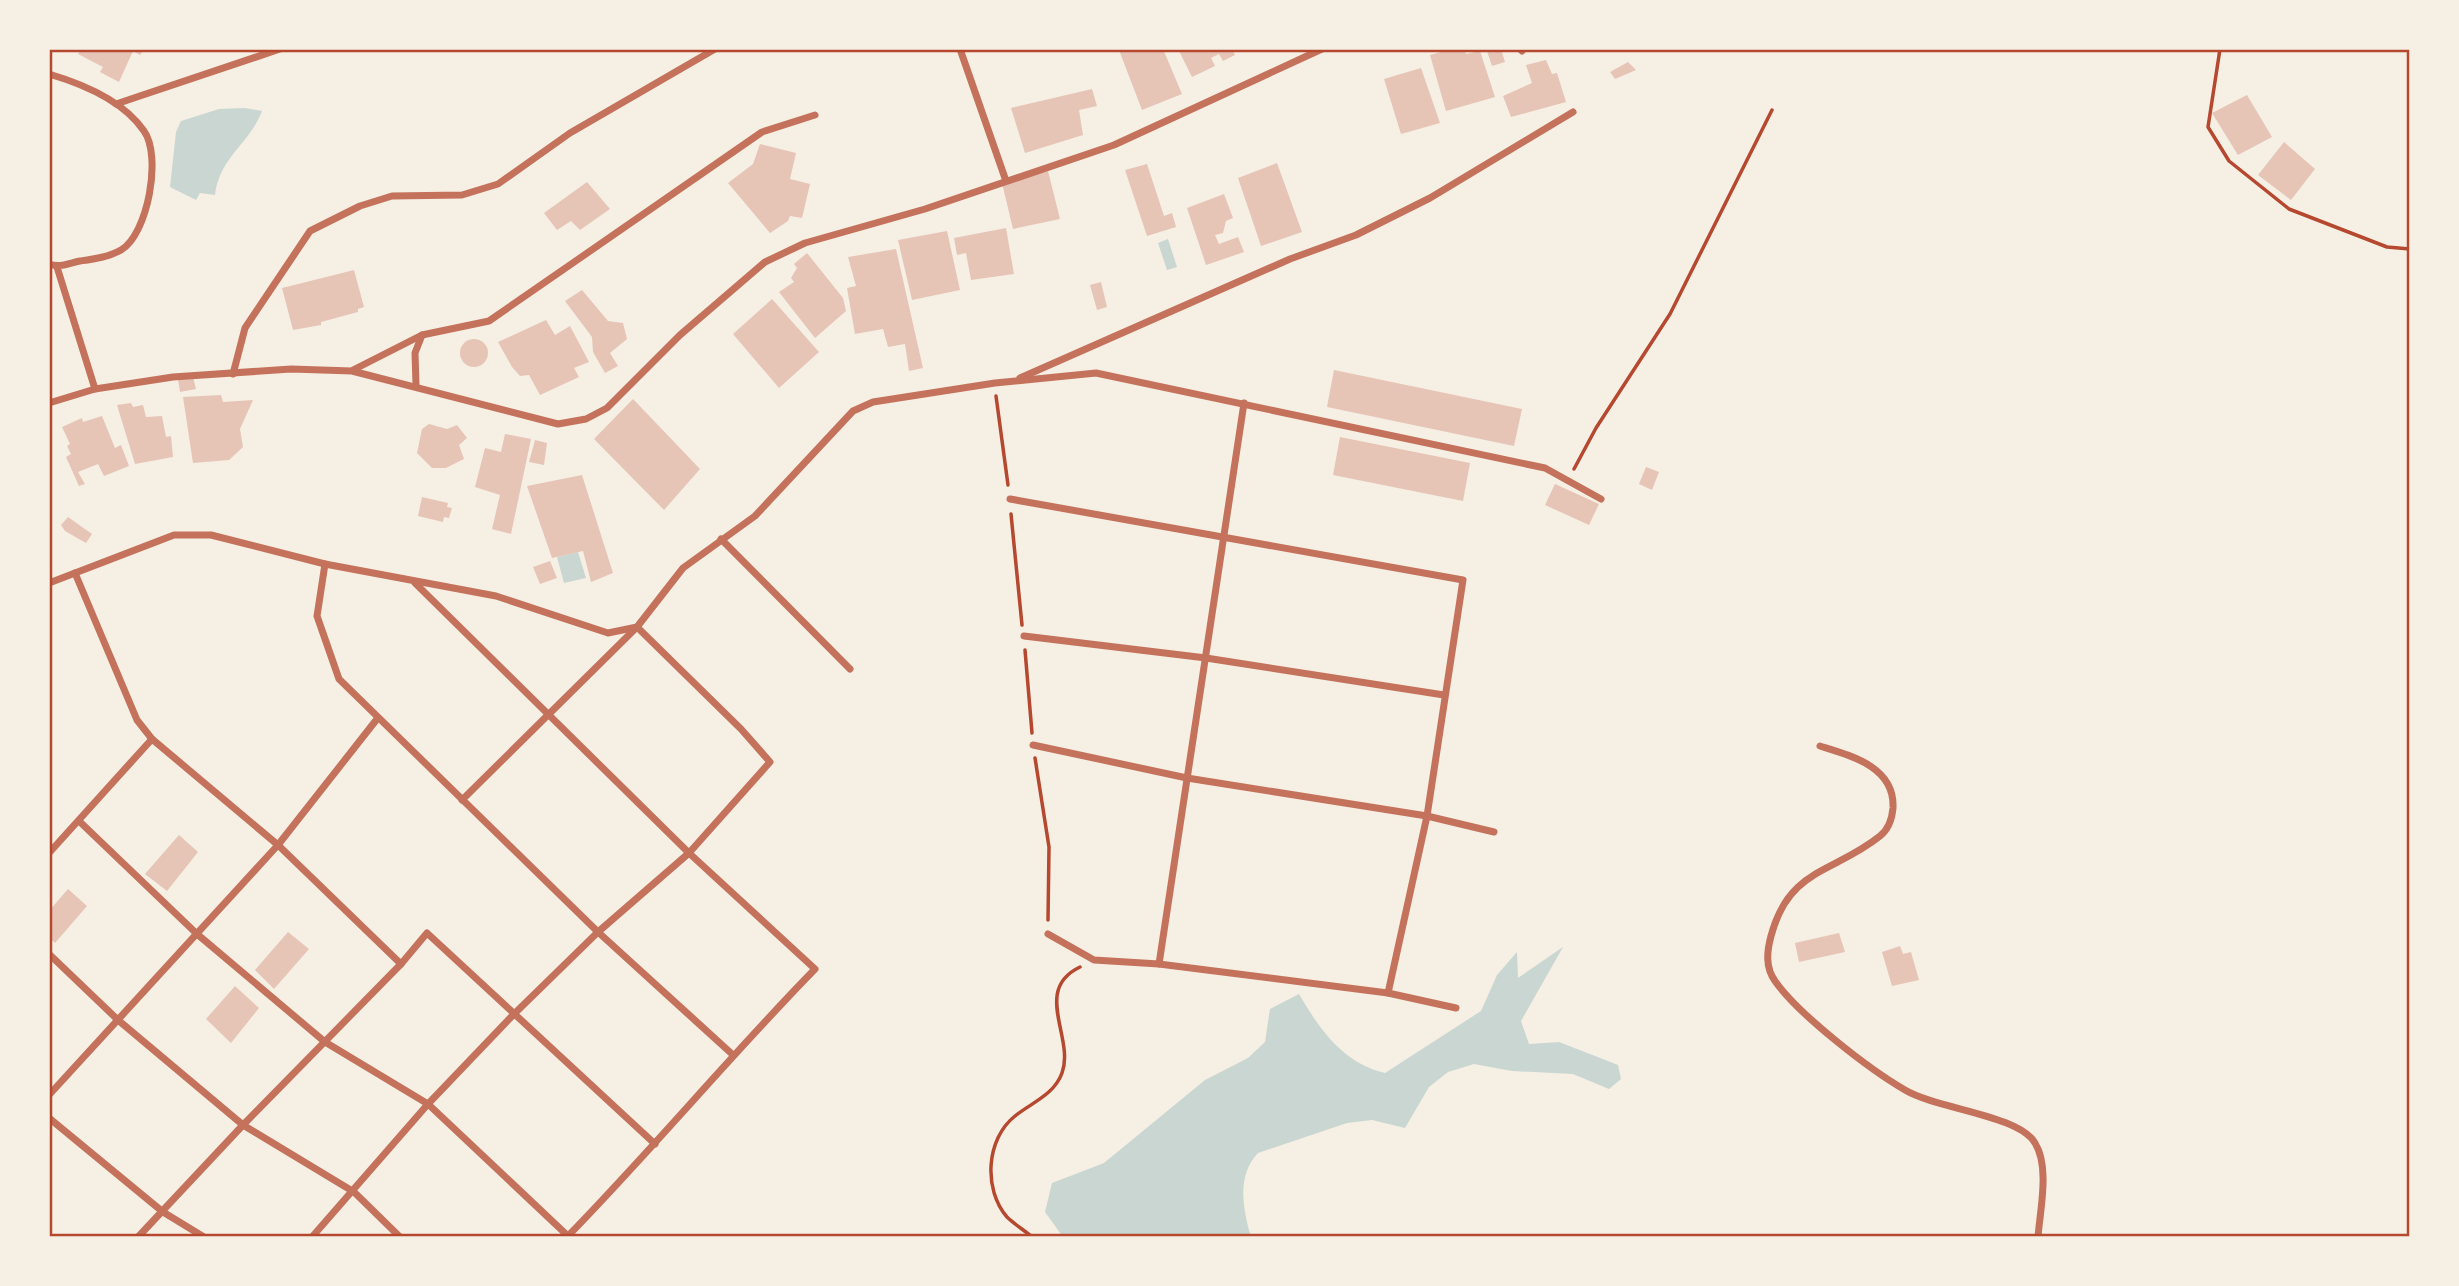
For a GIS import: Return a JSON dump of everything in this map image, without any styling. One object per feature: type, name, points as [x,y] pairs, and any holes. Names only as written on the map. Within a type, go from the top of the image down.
[{"type":"street","points":[[116,104],[280,49]]},
{"type":"street","points":[[233,374],[245,328],[310,231],[360,206],[392,196],[461,195],[498,184],[570,133],[715,49]]},
{"type":"street","points":[[960,49],[1006,181]]},
{"type":"street","points":[[49,403],[94,388],[173,377],[291,369],[352,371],[416,385],[558,424],[586,419],[607,408],[689,326],[765,262],[805,243],[925,209],[1114,145],[1322,49]]},
{"type":"street","points":[[49,74],[77,82],[116,104],[144,131],[152,149],[148,201],[136,229],[123,249],[96,260],[53,265],[94,388]]},
{"type":"street","points":[[1013,381],[1290,260],[1356,235],[1430,198],[1573,112]]},
{"type":"street","points":[[352,371],[422,335],[489,321],[762,132],[815,115]]},
{"type":"street","points":[[416,385],[415,353],[422,335]]},
{"type":"street","points":[[462,800],[637,627],[683,568],[755,516],[853,411],[873,402],[995,383],[1096,373],[1545,468],[1601,499]]},
{"type":"street","points":[[1159,964],[1226,536],[1244,403]]},
{"type":"street","points":[[1010,499],[1463,580],[1427,816],[1388,993]]},
{"type":"street","points":[[49,583],[174,535],[211,535],[325,564],[414,583],[496,596],[607,633],[637,627]]},
{"type":"street","points":[[721,539],[850,669]]},
{"type":"street","points":[[325,564],[317,616],[339,679],[598,932],[732,1054]]},
{"type":"street","points":[[75,573],[138,720],[152,739],[278,845],[401,964]]},
{"type":"street","points":[[79,821],[197,933],[325,1042],[428,1104],[567,1236],[654,1144],[732,1054],[815,969],[689,853],[414,583]]},
{"type":"street","points":[[312,1237],[428,1104],[513,1014],[598,932],[689,853],[770,762],[741,729],[637,627]]},
{"type":"street","points":[[1024,636],[1206,658],[1444,695]]},
{"type":"street","points":[[49,1095],[278,845],[377,719]]},
{"type":"street","points":[[49,853],[152,739]]},
{"type":"street","points":[[1033,745],[1187,778],[1427,816],[1494,832]]},
{"type":"street","points":[[1820,746],[1851,755],[1886,779],[1893,794],[1893,813],[1890,824],[1881,835],[1807,878],[1791,894],[1775,920],[1767,950],[1774,981],[1818,1024],[1906,1091],[2025,1131],[2040,1154],[2038,1237]]},
{"type":"street","points":[[138,1237],[401,964],[426,933],[654,1144]]},
{"type":"street","points":[[1048,934],[1094,960],[1159,964],[1388,993],[1456,1008]]},
{"type":"street","points":[[49,954],[118,1020],[243,1125],[354,1192],[400,1237]]},
{"type":"street","points":[[49,1118],[163,1212],[204,1237]]},
{"type":"path","points":[[2220,49],[2211,87],[2208,127],[2229,161],[2289,209],[2387,247],[2410,249]]},
{"type":"path","points":[[1568,480],[1596,428],[1670,314],[1772,110]]},
{"type":"path","points":[[995,383],[1010,499],[1033,745],[1049,847],[1048,934]]},
{"type":"path","points":[[1032,1237],[1008,1217],[994,1196],[991,1155],[999,1130],[1051,1090],[1062,1073],[1061,1030],[1056,1017],[1059,989],[1072,971],[1094,960]]},
{"type":"shaded area","points":[[245,108],[262,111],[250,133],[223,170],[215,195],[200,193],[196,200],[170,187],[176,132],[181,121],[219,109]]},
{"type":"shaded area","points":[[1168,239],[1177,267],[1167,270],[1158,243]]},
{"type":"shaded area","points":[[578,552],[586,578],[564,583],[557,557]]},
{"type":"shaded area","points":[[1563,947],[1521,1021],[1529,1044],[1559,1042],[1618,1065],[1621,1079],[1609,1089],[1573,1074],[1512,1071],[1474,1064],[1448,1072],[1429,1087],[1405,1128],[1372,1120],[1347,1123],[1258,1153],[1246,1172],[1243,1193],[1251,1237],[1063,1237],[1045,1212],[1052,1183],[1104,1163],[1205,1080],[1248,1058],[1265,1042],[1270,1009],[1299,994],[1334,1043],[1357,1061],[1385,1073],[1481,1011],[1497,975],[1517,952],[1518,978]]},
{"type":"building","points":[[81,49],[144,49],[140,55],[133,51],[119,82],[100,72],[103,67],[78,54]]},
{"type":"building","points":[[1163,49],[1182,94],[1142,110],[1119,50]]},
{"type":"building","points":[[1178,49],[1232,49],[1235,55],[1223,61],[1219,54],[1211,58],[1215,66],[1192,77]]},
{"type":"building","points":[[1464,49],[1466,54],[1480,51],[1495,97],[1446,111],[1430,55]]},
{"type":"building","points":[[1501,49],[1505,62],[1492,66],[1487,51]]},
{"type":"building","points":[[1546,60],[1552,74],[1557,73],[1566,102],[1511,117],[1503,96],[1532,83],[1526,65]]},
{"type":"building","points":[[1628,62],[1636,70],[1615,79],[1610,72]]},
{"type":"building","points":[[1421,68],[1440,123],[1401,134],[1384,79]]},
{"type":"building","points":[[1092,89],[1097,106],[1079,110],[1083,135],[1025,153],[1011,108]]},
{"type":"building","points":[[2247,95],[2272,137],[2238,155],[2212,113]]},
{"type":"building","points":[[2284,142],[2315,169],[2291,200],[2258,175]]},
{"type":"building","points":[[760,144],[796,153],[790,179],[810,184],[802,218],[790,216],[788,221],[770,233],[728,183],[753,164]]},
{"type":"building","points":[[1277,163],[1302,232],[1261,246],[1238,178]]},
{"type":"building","points":[[1147,164],[1164,216],[1172,213],[1176,227],[1147,236],[1125,170]]},
{"type":"building","points":[[1048,171],[1060,219],[1013,229],[1002,183]]},
{"type":"building","points":[[587,182],[610,209],[580,230],[571,221],[557,230],[544,213]]},
{"type":"building","points":[[1224,194],[1233,218],[1226,221],[1223,233],[1215,235],[1219,244],[1238,237],[1244,252],[1206,265],[1187,208]]},
{"type":"building","points":[[1006,228],[1014,274],[971,280],[966,253],[957,255],[954,238]]},
{"type":"building","points":[[947,231],[960,290],[912,300],[898,240]]},
{"type":"building","points":[[896,249],[923,368],[909,371],[905,344],[888,347],[883,329],[855,334],[847,288],[856,286],[848,257]]},
{"type":"building","points":[[807,253],[843,298],[846,311],[815,338],[779,292],[794,282],[791,278],[797,268],[794,264]]},
{"type":"building","points":[[354,270],[364,307],[358,309],[358,312],[321,322],[321,325],[293,330],[282,288]]},
{"type":"building","points":[[1101,282],[1107,307],[1097,310],[1090,285]]},
{"type":"building","points":[[582,290],[608,321],[623,323],[627,339],[610,353],[618,366],[605,373],[593,352],[592,337],[565,301]]},
{"type":"building","points":[[772,299],[819,352],[779,388],[733,334]]},
{"type":"building","points":[[546,320],[555,335],[570,326],[589,362],[574,368],[579,377],[540,395],[529,375],[520,376],[512,367],[498,342]]},
{"type":"building","points":[[474,339],[484,343],[488,353],[484,363],[474,367],[464,363],[460,353],[464,343]]},
{"type":"building","points":[[1334,370],[1522,409],[1514,446],[1327,407]]},
{"type":"building","points":[[193,377],[196,389],[180,392],[178,379]]},
{"type":"building","points":[[221,395],[223,402],[253,400],[240,429],[243,447],[229,460],[193,463],[183,397]]},
{"type":"building","points":[[633,399],[700,469],[664,510],[594,439]]},
{"type":"building","points":[[131,403],[133,407],[143,405],[146,417],[162,416],[166,437],[171,436],[173,457],[135,464],[117,405]]},
{"type":"building","points":[[102,416],[115,448],[121,445],[129,466],[104,476],[98,464],[78,472],[85,484],[79,486],[66,457],[71,454],[67,446],[70,444],[62,427],[82,418],[83,422]]},
{"type":"building","points":[[429,424],[447,429],[457,425],[467,438],[459,445],[464,459],[446,468],[432,468],[417,453],[422,429]]},
{"type":"building","points":[[505,434],[531,439],[511,534],[492,529],[500,495],[475,487],[485,448],[501,452]]},
{"type":"building","points":[[1340,437],[1470,463],[1463,501],[1333,475]]},
{"type":"building","points":[[535,440],[547,443],[544,465],[529,462]]},
{"type":"building","points":[[1646,467],[1659,472],[1652,490],[1639,484]]},
{"type":"building","points":[[582,475],[613,573],[591,582],[583,551],[552,558],[527,486]]},
{"type":"building","points":[[1555,484],[1599,504],[1589,525],[1545,505]]},
{"type":"building","points":[[422,497],[448,503],[447,507],[452,508],[449,518],[444,517],[443,522],[418,516]]},
{"type":"building","points":[[68,517],[92,534],[86,543],[65,531],[61,525]]},
{"type":"building","points":[[550,561],[557,578],[540,584],[533,567]]},
{"type":"building","points":[[179,835],[198,852],[167,891],[145,874]]},
{"type":"building","points":[[68,889],[87,906],[55,943],[49,937],[49,911]]},
{"type":"building","points":[[288,932],[309,949],[274,989],[255,970]]},
{"type":"building","points":[[1839,933],[1845,952],[1799,962],[1795,943]]},
{"type":"building","points":[[1900,946],[1903,954],[1911,952],[1919,980],[1892,986],[1882,952]]},
{"type":"building","points":[[235,986],[259,1008],[231,1043],[206,1019]]}]
